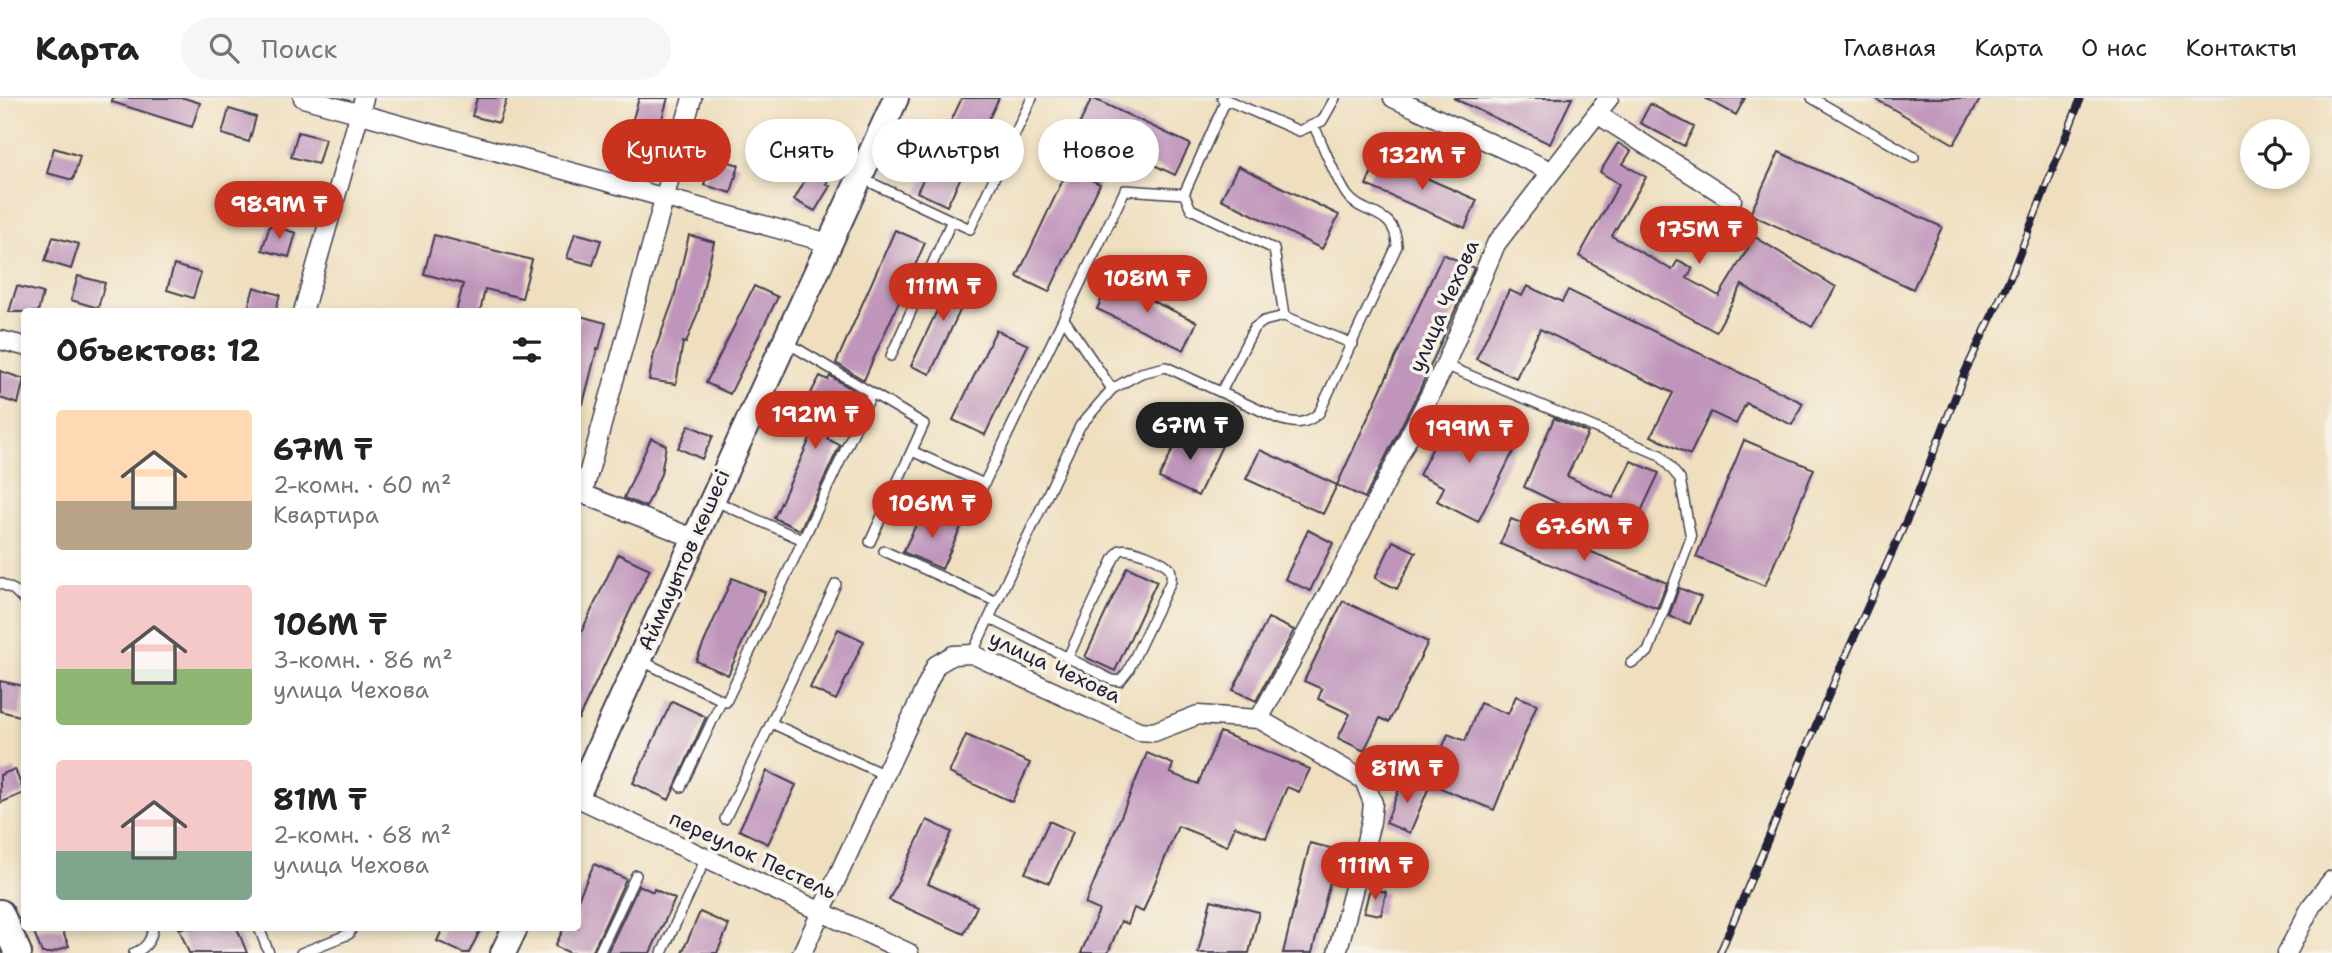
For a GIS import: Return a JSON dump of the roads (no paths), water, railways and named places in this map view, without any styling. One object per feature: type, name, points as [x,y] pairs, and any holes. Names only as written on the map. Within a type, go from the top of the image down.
[{"type":"main road","points":[[0,913],[18,953]]},
{"type":"street","points":[[303,98],[362,106],[664,199],[829,243]]},
{"type":"street","points":[[581,490],[692,98]]},
{"type":"street","name":"Аймауытов көшесі","points":[[581,786],[589,759],[639,659],[896,98]]},
{"type":"street","points":[[1393,98],[1551,171]]},
{"type":"street","name":"улица Чехова","points":[[1259,719],[1346,561],[1445,365],[1496,244],[1609,98]]},
{"type":"street","points":[[304,308],[362,106]]},
{"type":"street","points":[[1597,114],[1732,200]]},
{"type":"street","points":[[0,340],[21,345]]},
{"type":"street","points":[[581,493],[693,538]]},
{"type":"street","name":"улица Чехова","points":[[802,953],[936,665],[953,655],[972,654],[1139,731],[1154,732],[1198,715],[1259,719],[1364,780],[1373,803],[1371,822],[1337,953]]},
{"type":"street","name":"переулок Пестель","points":[[581,797],[909,953]]},
{"type":"street","points":[[2287,953],[2312,905],[2332,880]]},
{"type":"street","points":[[503,953],[514,931]]},
{"type":"lane","points":[[859,177],[970,229],[1032,98]]},
{"type":"lane","points":[[1284,316],[1274,248],[1191,209],[1184,194],[1224,99],[1299,131],[1314,126],[1328,114],[1335,98]]},
{"type":"lane","points":[[1812,98],[1914,157]]},
{"type":"lane","points":[[972,654],[1080,426],[1112,389],[1141,373],[1166,367],[1279,419],[1298,424],[1319,413],[1397,246],[1397,235],[1388,220],[1348,197],[1314,126]]},
{"type":"lane","points":[[971,516],[1125,190],[1184,194]]},
{"type":"lane","points":[[891,356],[952,220]]},
{"type":"lane","points":[[1221,392],[1254,328],[1264,321],[1284,316],[1353,344]]},
{"type":"lane","points":[[1064,319],[1112,389]]},
{"type":"lane","points":[[784,341],[924,424],[870,542]]},
{"type":"lane","points":[[1445,365],[1660,455],[1680,479],[1690,538],[1648,652],[1631,663]]},
{"type":"lane","points":[[639,659],[726,702],[872,393]]},
{"type":"lane","points":[[912,451],[984,484]]},
{"type":"lane","points":[[711,499],[803,540]]},
{"type":"lane","points":[[989,618],[1112,680],[1122,680],[1171,582],[1168,567],[1131,549],[1120,550],[1068,657]]},
{"type":"lane","points":[[884,551],[997,602]]},
{"type":"lane","points":[[0,583],[21,597]]},
{"type":"lane","points":[[725,819],[836,584]]},
{"type":"lane","points":[[681,787],[722,700]]},
{"type":"lane","points":[[771,723],[885,775]]},
{"type":"lane","points":[[662,953],[706,858]]},
{"type":"lane","points":[[598,953],[636,875]]},
{"type":"lane","points":[[134,953],[143,950],[152,931]]},
{"type":"lane","points":[[261,931],[270,953]]},
{"type":"lane","points":[[301,953],[350,931]]},
{"type":"railway","points":[[1720,953],[1838,673],[1912,508],[1965,372],[2010,278],[2081,98]]}]
